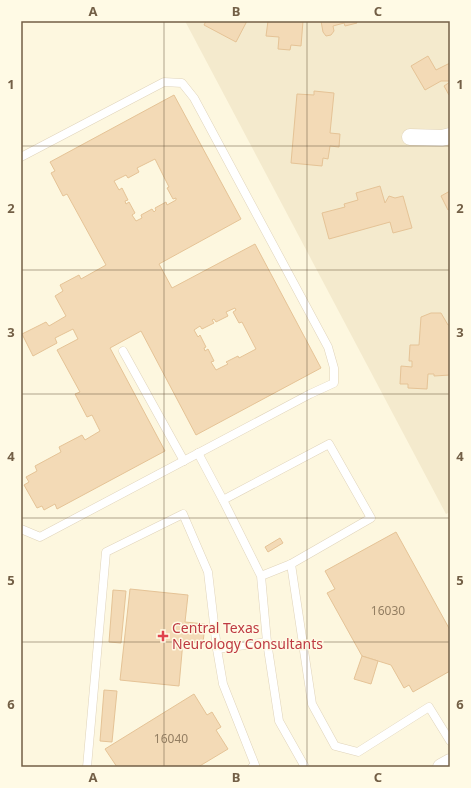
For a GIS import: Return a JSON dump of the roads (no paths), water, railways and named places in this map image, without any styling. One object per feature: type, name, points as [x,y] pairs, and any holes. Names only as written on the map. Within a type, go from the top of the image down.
[{"type":"street","points":[[410,137],[442,138],[450,136]]},
{"type":"street","points":[[441,767],[450,762]]},
{"type":"lane","points":[[21,157],[164,82],[182,83],[194,98],[328,347],[334,368],[334,384],[310,394],[40,537],[21,529]]},
{"type":"lane","points":[[124,352],[184,461]]},
{"type":"lane","points":[[223,500],[329,444],[371,518],[291,564],[262,576]]},
{"type":"lane","points":[[198,453],[262,576],[267,642],[279,721],[305,767]]},
{"type":"lane","points":[[87,767],[106,552],[183,514],[208,572],[217,649],[223,684],[255,765],[252,767]]},
{"type":"lane","points":[[291,564],[312,704],[335,746],[358,752],[429,707],[450,741]]},
{"type":"lane","points":[[217,649],[267,642]]},
{"type":"place","name":"Central Texas Neurology Consultants","points":[[163,636]]}]
